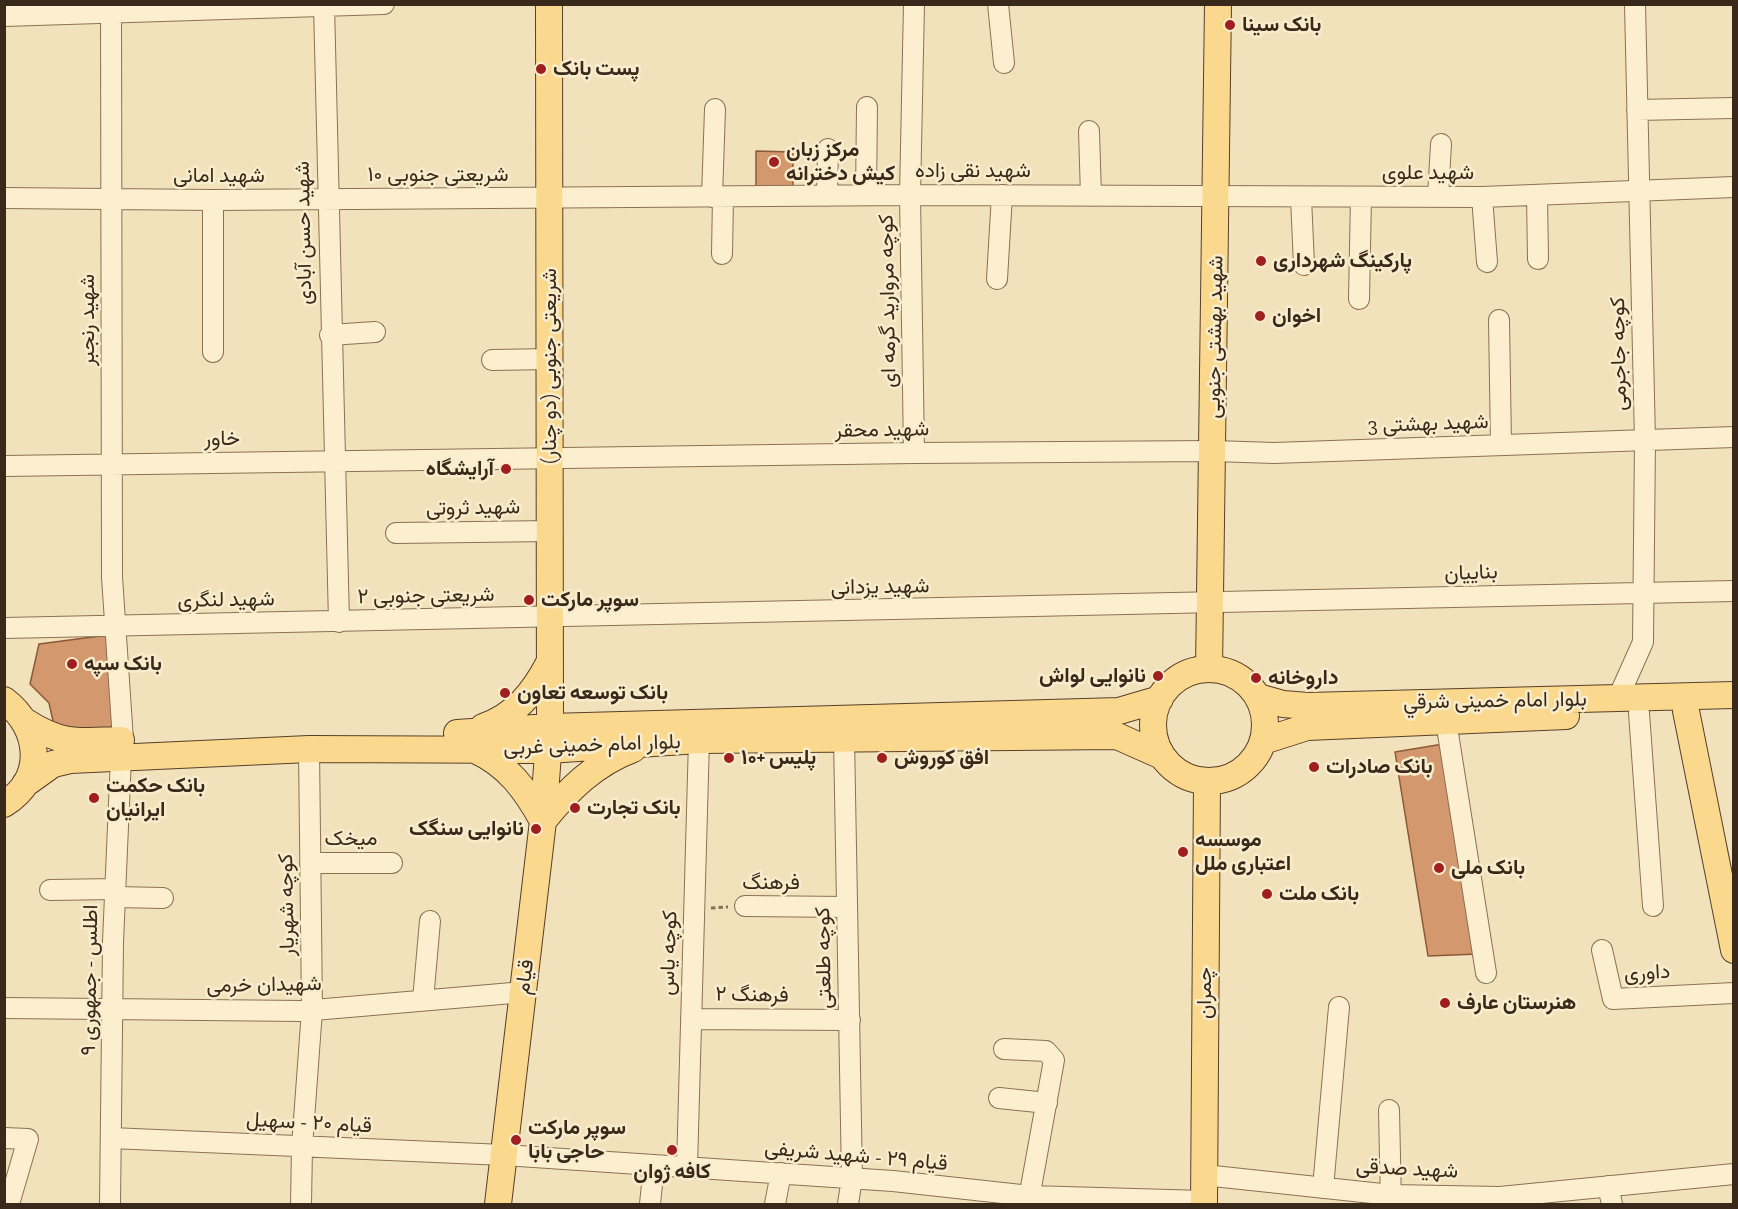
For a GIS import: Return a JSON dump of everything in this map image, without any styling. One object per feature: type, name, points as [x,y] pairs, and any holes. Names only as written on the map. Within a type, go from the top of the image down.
[{"type":"main road","name":"شریعتی جنوبی (دو چنار)","points":[[549,4],[551,458],[549,738]]},
{"type":"main road","name":"شهید بهشتی جنوبی","points":[[1209,669],[1214,450],[1218,4]]},
{"type":"main road","points":[[550,662],[537,687],[518,707],[470,741],[514,776],[531,797],[543,821],[578,781],[600,765],[647,743]]},
{"type":"main road","points":[[1209,669],[1238,676],[1258,697],[1266,726],[1263,741],[1255,758],[1242,771],[1225,779],[1207,781],[1189,778],[1174,769],[1162,756],[1153,727],[1160,699],[1180,677],[1209,669]]},
{"type":"main road","name":"بلوار امام خمینی شرقي","points":[[1258,697],[1282,704],[1308,706],[1734,695]]},
{"type":"main road","name":"بلوار امام خمینی غربی","points":[[26,722],[45,734],[67,742],[122,748],[309,749],[1119,711],[1160,699]]},
{"type":"main road","points":[[4,700],[17,709],[32,737],[34,753],[32,769],[26,784]]},
{"type":"main road","name":"بلوار امام خمینی شرقي","points":[[1263,741],[1307,727],[1734,710]]},
{"type":"main road","points":[[1686,711],[1732,937]]},
{"type":"main road","name":"بلوار امام خمینی غربی","points":[[549,738],[647,743],[699,740],[1117,736],[1162,756]]},
{"type":"main road","name":"قیام","points":[[498,1204],[543,821],[549,738]]},
{"type":"main road","name":"بلوار امام خمینی غربی","points":[[4,804],[53,764],[122,748],[470,741]]},
{"type":"main road","name":"چمران","points":[[1204,1203],[1207,781]]},
{"type":"street","points":[[4,16],[111,9],[384,4]]},
{"type":"street","name":"کوچه مروارید گرمه ای","points":[[914,4],[910,195],[914,453]]},
{"type":"street","points":[[998,4],[1004,63]]},
{"type":"street","name":"کوچه جاجرمی","points":[[1618,698],[1643,642],[1645,440],[1635,4]]},
{"type":"street","name":"شهید حسن آبادی","points":[[324,5],[333,461],[339,622]]},
{"type":"street","name":"شهید رنجبر","points":[[111,9],[111,464],[114,626]]},
{"type":"street","points":[[866,195],[867,107]]},
{"type":"street","points":[[1637,110],[1733,108]]},
{"type":"street","points":[[715,109],[722,254]]},
{"type":"street","points":[[1089,131],[1091,196]]},
{"type":"street","points":[[1438,197],[1441,144]]},
{"type":"street","points":[[827,196],[828,149]]},
{"type":"street","name":"شهید علوی","points":[[1217,196],[1482,197],[1734,187]]},
{"type":"street","name":"شهید نقی زاده","points":[[550,198],[866,195],[1217,196]]},
{"type":"street","points":[[997,279],[1002,195]]},
{"type":"street","points":[[1537,196],[1538,259]]},
{"type":"street","points":[[1482,197],[1487,262]]},
{"type":"street","name":"شهید امانی","points":[[4,198],[327,199]]},
{"type":"street","name":"شریعتی جنوبی ۱۰","points":[[327,199],[550,198]]},
{"type":"street","points":[[1301,198],[1304,265]]},
{"type":"street","points":[[1359,299],[1361,198]]},
{"type":"street","points":[[213,200],[213,352]]},
{"type":"street","points":[[1499,320],[1501,445]]},
{"type":"street","points":[[330,335],[375,332]]},
{"type":"street","points":[[492,360],[550,359]]},
{"type":"street","name":"شهید بهشتی 3","points":[[1214,450],[1274,453],[1734,437]]},
{"type":"street","name":"شهید محقر","points":[[333,461],[1214,450]]},
{"type":"street","name":"خاور","points":[[4,466],[333,461]]},
{"type":"street","name":"شهید ثروتی","points":[[396,533],[551,531]]},
{"type":"street","name":"بناییان","points":[[1211,604],[1734,591]]},
{"type":"street","name":"شهید یزدانی","points":[[551,618],[1211,604]]},
{"type":"street","name":"شریعتی جنوبی ۲","points":[[339,622],[551,618]]},
{"type":"street","name":"شهید لنگری","points":[[4,628],[339,622]]},
{"type":"street","name":"اطلس - جمهوری ۹","points":[[110,1204],[115,893],[122,748],[114,626]]},
{"type":"street","points":[[1639,713],[1653,906]]},
{"type":"street","points":[[1446,721],[1486,973]]},
{"type":"street","name":"کوچه طلعتی","points":[[844,738],[852,1178],[848,1204]]},
{"type":"street","name":"کوچه یاس","points":[[687,1167],[699,740]]},
{"type":"street","name":"کوچه شهریار","points":[[301,1204],[302,1147],[312,1010],[309,749]]},
{"type":"street","name":"میخک","points":[[310,863],[393,863]]},
{"type":"street","points":[[50,890],[163,898]]},
{"type":"street","name":"فرهنگ","points":[[745,906],[848,907]]},
{"type":"street","points":[[423,1000],[430,921]]},
{"type":"street","name":"داوری","points":[[1602,950],[1613,999],[1734,993]]},
{"type":"street","name":"شهیدان خرمی","points":[[4,1008],[312,1010],[524,992]]},
{"type":"street","points":[[1331,1194],[1339,1007]]},
{"type":"street","name":"فرهنگ ۲","points":[[691,1018],[850,1020]]},
{"type":"street","points":[[1004,1049],[1046,1051],[1054,1060],[1029,1200]]},
{"type":"street","points":[[999,1098],[1047,1103]]},
{"type":"street","points":[[1389,1110],[1391,1200]]},
{"type":"street","points":[[4,1138],[28,1139],[9,1204]]},
{"type":"street","name":"قیام ۲۰ - سهیل","points":[[111,1138],[504,1155]]},
{"type":"street","name":"قیام ۲۹ - شهید شریفی","points":[[504,1155],[852,1178],[1029,1200],[1204,1203]]},
{"type":"street","points":[[650,1204],[654,1165]]},
{"type":"street","points":[[775,1204],[781,1173]]},
{"type":"street","name":"شهید صدقی","points":[[1204,1175],[1331,1194],[1391,1200],[1501,1201],[1610,1195],[1734,1174]]},
{"type":"path","name":"فرهنگ","points":[[694,908],[745,906]]},
{"type":"building","name":"مرکز زبان کیش دخترانه","points":[[756,151],[793,152],[793,191],[756,191]]},
{"type":"building","name":"بانک سپه","points":[[108,635],[114,728],[55,730],[49,703],[30,684],[39,644]]},
{"type":"building","name":"بانک ملی","points":[[1449,743],[1478,954],[1428,956],[1395,752]]},
{"type":"place","name":"بانک سینا","points":[[1230,25]]},
{"type":"place","name":"پست بانک","points":[[541,69]]},
{"type":"place","name":"مرکز زبان کیش دخترانه","points":[[774,162]]},
{"type":"place","name":"پارکینگ شهرداری","points":[[1261,261]]},
{"type":"place","name":"اخوان","points":[[1260,316]]},
{"type":"place","name":"آرایشگاه","points":[[506,469]]},
{"type":"place","name":"سوپر مارکت","points":[[529,600]]},
{"type":"place","name":"بانک سپه","points":[[72,664]]},
{"type":"place","name":"نانوایی لواش","points":[[1158,676]]},
{"type":"place","name":"داروخانه","points":[[1256,678]]},
{"type":"place","name":"بانک توسعه تعاون","points":[[505,693]]},
{"type":"place","name":"پلیس +۱۰","points":[[729,758]]},
{"type":"place","name":"افق کوروش","points":[[882,758]]},
{"type":"place","name":"بانک صادرات","points":[[1314,767]]},
{"type":"place","name":"بانک حکمت ایرانیان","points":[[94,798]]},
{"type":"place","name":"بانک تجارت","points":[[575,808]]},
{"type":"place","name":"نانوایی سنگک","points":[[536,829]]},
{"type":"place","name":"موسسه اعتباری ملل","points":[[1183,852]]},
{"type":"place","name":"بانک ملی","points":[[1439,868]]},
{"type":"place","name":"بانک ملت","points":[[1267,894]]},
{"type":"place","name":"هنرستان عارف","points":[[1445,1003]]},
{"type":"place","name":"سوپر مارکت حاجی بابا","points":[[516,1140]]},
{"type":"place","name":"کافه ژوان","points":[[672,1150]]}]
